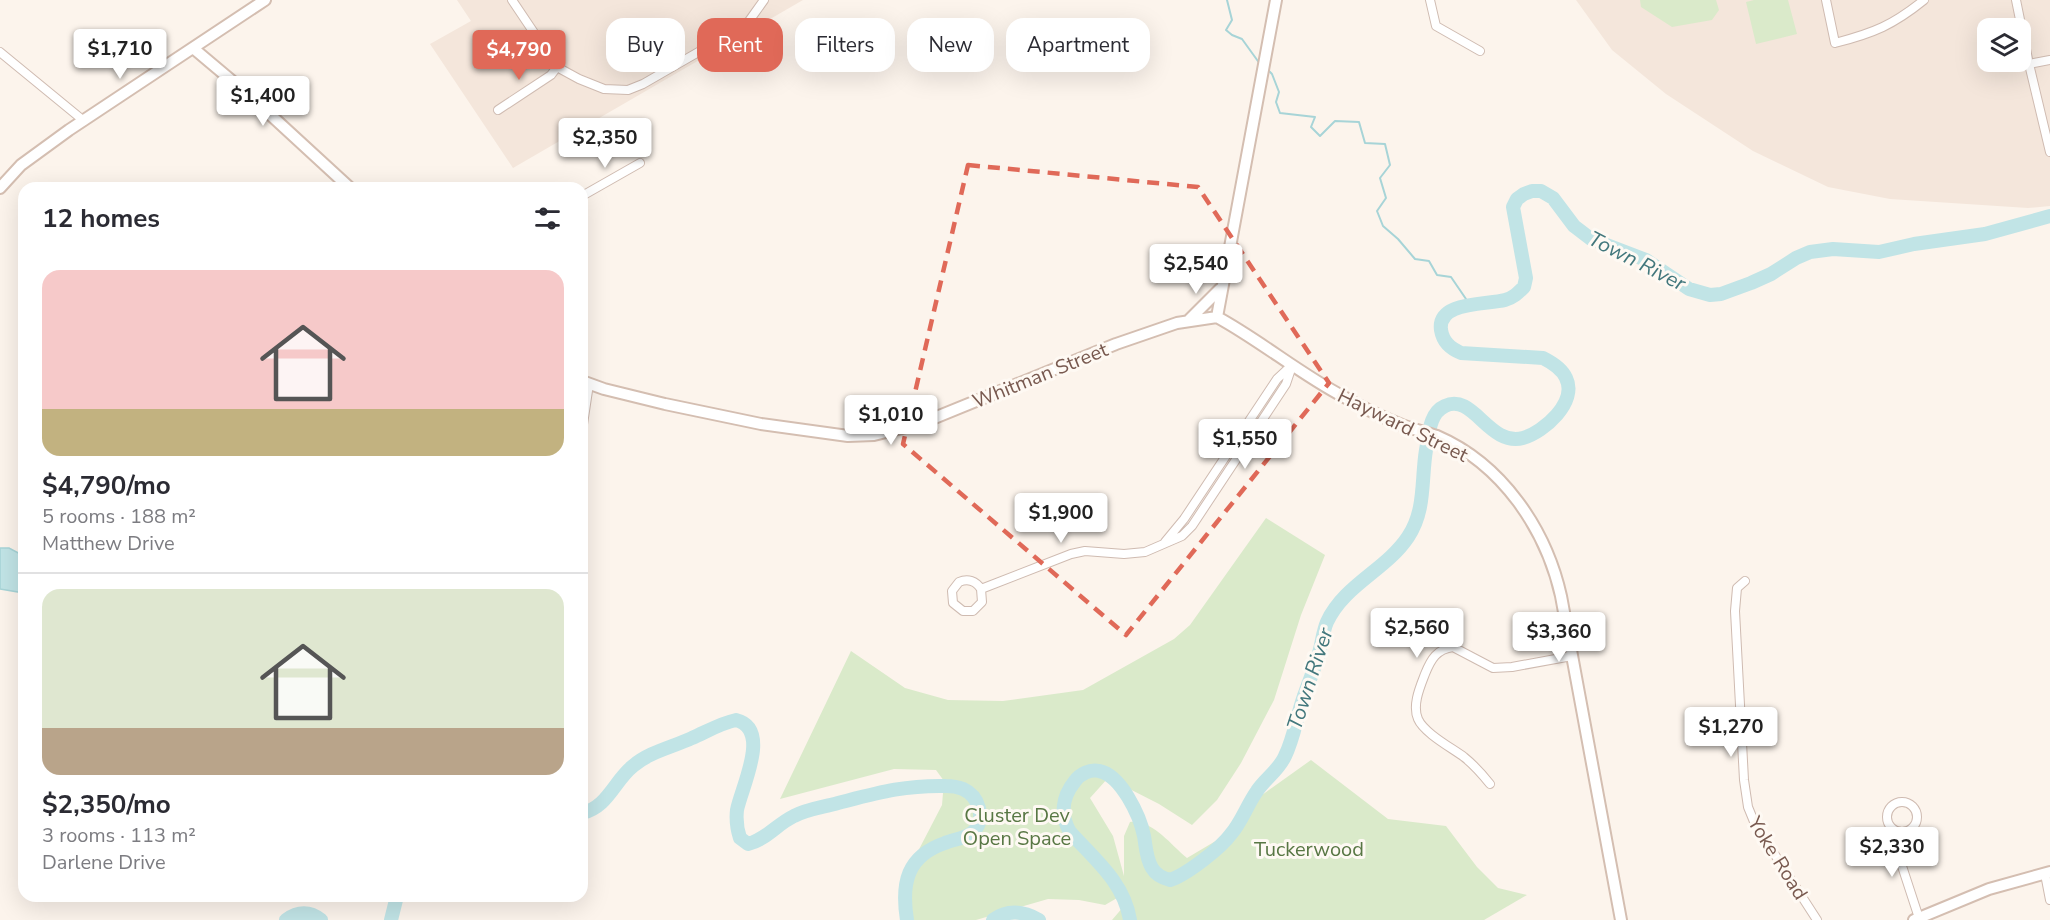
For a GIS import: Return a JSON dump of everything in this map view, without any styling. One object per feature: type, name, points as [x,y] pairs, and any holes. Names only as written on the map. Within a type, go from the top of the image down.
[{"type":"street","points":[[0,188],[21,165],[265,0]]},
{"type":"street","points":[[512,0],[556,67],[604,88],[628,90],[643,84],[740,28],[749,21],[764,0]]},
{"type":"street","points":[[1217,317],[1276,0]]},
{"type":"street","points":[[1430,0],[1436,26],[1480,51]]},
{"type":"street","points":[[1826,0],[1835,43],[1869,34],[1889,25],[1924,0]]},
{"type":"street","points":[[2016,0],[2020,18]]},
{"type":"street","points":[[193,48],[250,96],[343,182]]},
{"type":"street","points":[[0,52],[84,121]]},
{"type":"street","points":[[2031,64],[2050,60]]},
{"type":"street","points":[[498,110],[551,75],[556,67]]},
{"type":"street","points":[[2031,72],[2050,152]]},
{"type":"street","points":[[588,193],[640,164]]},
{"type":"street","points":[[1189,320],[1221,288]]},
{"type":"street","name":"Whitman Street","points":[[588,383],[680,407],[768,425],[841,435],[874,435],[922,423],[1107,347],[1189,320],[1217,317]]},
{"type":"street","name":"Hayward Street","points":[[1217,317],[1332,391],[1398,423],[1437,436],[1474,458],[1492,472],[1534,526],[1556,574],[1621,920]]},
{"type":"street","points":[[981,589],[1071,554],[1085,551],[1141,553],[1155,549],[1165,542],[1185,519],[1277,379],[1292,366]]},
{"type":"street","points":[[1165,542],[1179,538],[1190,529],[1286,384],[1292,366]]},
{"type":"street","points":[[1235,442],[1244,448]]},
{"type":"street","points":[[1221,464],[1230,469]]},
{"type":"street","points":[[973,581],[981,589],[983,599],[976,609],[963,611],[953,603],[952,591],[959,582],[973,581]]},
{"type":"street","name":"Yoke Road","points":[[1745,581],[1737,588],[1735,611],[1744,780],[1748,807],[1760,832],[1817,920]]},
{"type":"street","points":[[1490,784],[1474,765],[1418,720],[1419,693],[1431,660],[1441,650],[1453,646],[1493,668],[1512,667],[1572,656]]},
{"type":"street","points":[[1898,802],[1907,803],[1914,808],[1917,820],[1909,830],[1897,831],[1887,822],[1888,812],[1898,802]]},
{"type":"street","points":[[1897,831],[1901,863],[1916,919],[1989,889],[2048,873],[2050,900]]},
{"type":"highlighted area","points":[[968,165],[1198,187],[1329,383],[1126,635],[903,444]]},
{"type":"shaded area","points":[[457,0],[803,0],[772,18],[697,18],[697,61],[685,68],[685,18],[606,18],[606,72],[679,72],[513,168],[430,44],[471,21]]},
{"type":"shaded area","points":[[1576,0],[2050,0],[2050,206],[2028,208],[1890,199],[1828,187],[1753,151],[1666,94],[1612,50]]},
{"type":"green space","points":[[1640,0],[1716,0],[1719,10],[1712,20],[1672,27],[1641,7]]},
{"type":"green space","points":[[1788,0],[1797,34],[1756,44],[1746,2]]},
{"type":"green space","name":"Cluster Dev Open Space","points":[[1266,518],[1325,555],[1301,615],[1274,700],[1241,763],[1217,800],[1192,825],[1159,804],[1108,778],[1090,798],[1113,836],[1124,876],[1124,836],[1130,822],[1138,822],[1153,829],[1187,858],[1219,839],[1262,795],[1311,760],[1388,819],[1446,826],[1477,867],[1498,888],[1527,895],[1484,920],[1112,920],[1124,906],[1124,894],[1105,905],[1079,900],[1048,899],[976,920],[902,920],[900,914],[901,884],[942,805],[944,781],[936,770],[894,769],[780,799],[851,651],[905,688],[948,700],[1003,701],[1083,690],[1174,639],[1190,625]]},
{"type":"water","points":[[0,548],[9,548],[18,553],[18,592],[0,589]]},
{"type":"waterway","points":[[1227,0],[1232,20],[1226,30],[1242,39],[1260,64]]},
{"type":"waterway","points":[[1267,69],[1272,74],[1279,92],[1276,102],[1280,113],[1315,117],[1311,127],[1320,136],[1335,121],[1359,122],[1365,143],[1385,144],[1390,165],[1380,178],[1386,198],[1377,211],[1383,226],[1415,259],[1429,261],[1437,275],[1451,277],[1466,299],[1467,305]]},
{"type":"waterway","name":"Town River","points":[[1130,920],[1127,906],[1115,883],[1067,826],[1064,813],[1065,800],[1077,778],[1089,771],[1099,771],[1107,774],[1122,788],[1138,818],[1150,864],[1160,876],[1170,880],[1203,860],[1231,834],[1257,791],[1282,761],[1291,742],[1327,622],[1334,609],[1354,588],[1399,549],[1414,527],[1422,495],[1429,431],[1436,414],[1445,406],[1455,404],[1464,406],[1500,435],[1511,439],[1531,435],[1549,423],[1563,406],[1567,397],[1566,378],[1559,369],[1543,358],[1461,353],[1448,344],[1441,330],[1442,321],[1454,309],[1508,299],[1524,287],[1526,278],[1513,207],[1517,199],[1532,191],[1541,191],[1553,198],[1574,226],[1591,239],[1646,260],[1689,289],[1710,295],[1721,294],[1751,283],[1810,252],[1833,249],[1879,252],[1914,244],[1985,234],[2050,216]]},
{"type":"waterway","name":"Town River","points":[[588,811],[605,799],[626,772],[639,761],[719,725],[736,720],[747,726],[752,735],[752,760],[737,813],[740,838],[748,844],[761,839],[794,816],[816,808],[904,788],[946,786],[963,789],[969,792],[977,802],[980,814],[978,826],[967,836],[932,849],[915,863],[906,883],[907,920]]},
{"type":"waterway","points":[[391,920],[396,902]]},
{"type":"waterway","name":"Town River","points":[[993,920],[1004,914],[1016,912],[1039,920]]},
{"type":"waterway","points":[[286,920],[304,913],[321,920]]},
{"type":"park label","name":"Tuckerwood","points":[[1309,849]]}]
